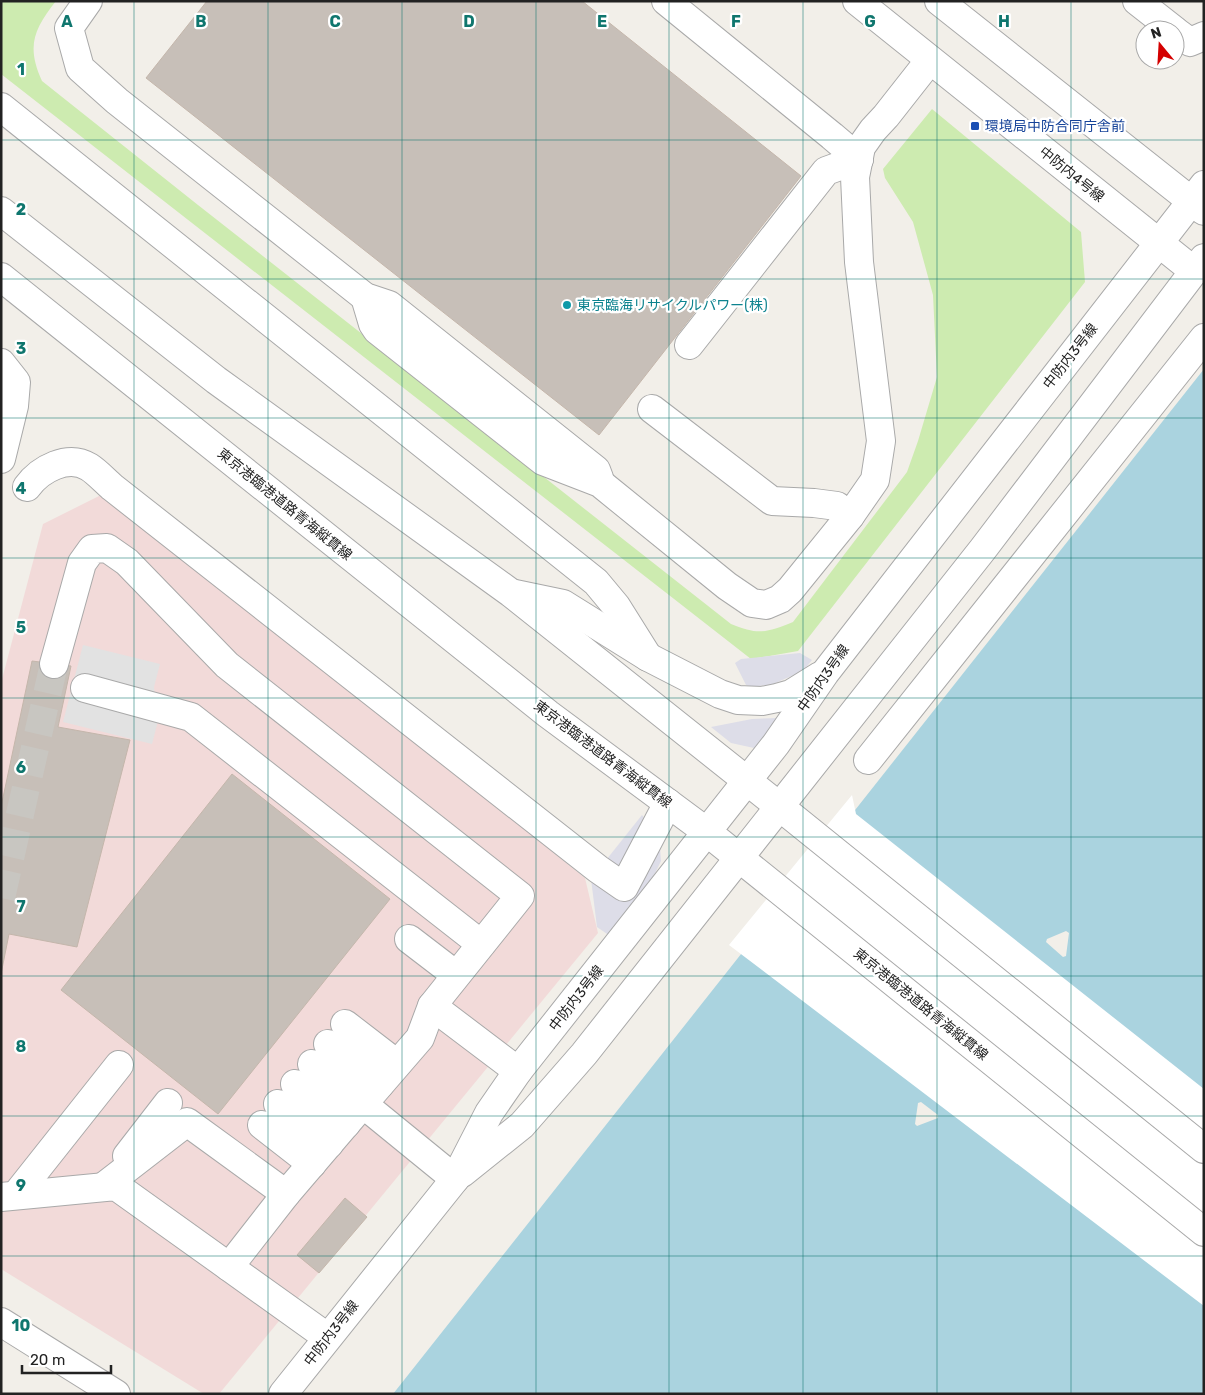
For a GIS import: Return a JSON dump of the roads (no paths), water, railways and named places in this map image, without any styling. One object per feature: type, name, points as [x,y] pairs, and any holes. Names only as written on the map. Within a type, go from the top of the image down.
[{"type":"street","points":[[88,1],[69,28],[80,68],[117,101],[365,297],[389,305],[596,470],[600,482],[727,586],[752,603],[766,605],[780,599],[790,590],[850,516],[875,480],[881,441],[859,262],[855,177],[862,147],[873,130],[930,60]]},
{"type":"street","points":[[666,1],[825,129],[859,159]]},
{"type":"street","name":"中防内4号線","points":[[857,1],[1158,243],[1199,264]]},
{"type":"street","points":[[940,2],[1199,199]]},
{"type":"street","points":[[1161,15],[1190,42],[1204,36]]},
{"type":"street","points":[[1,106],[596,582],[616,606],[648,657]]},
{"type":"street","points":[[689,345],[826,171],[859,159]]},
{"type":"street","name":"中防内3号線","points":[[283,1394],[455,1178],[489,1113],[518,1071],[793,721],[825,672],[1158,243],[1199,199]]},
{"type":"street","points":[[1,211],[216,380],[511,593],[1204,1149]]},
{"type":"street","name":"中防内3号線","points":[[455,1178],[522,1125],[584,1054],[983,549],[1199,264]]},
{"type":"street","name":"東京港臨港道路青海縦貫線","points":[[1,277],[548,714],[707,832],[1204,1232]]},
{"type":"street","points":[[868,760],[1204,338]]},
{"type":"street","points":[[1,459],[14,406],[9,373]]},
{"type":"street","points":[[652,409],[772,501],[837,506],[850,516]]},
{"type":"street","points":[[27,487],[36,476],[50,468],[74,461],[88,467],[112,488],[598,869],[624,887],[668,803]]},
{"type":"street","points":[[54,664],[82,563],[92,549],[107,548],[127,562],[227,665],[520,896],[432,1006],[420,1038],[286,1194],[229,1267]]},
{"type":"street","points":[[511,593],[563,604],[648,657],[720,694],[748,702],[762,701],[791,694],[825,672]]},
{"type":"street","points":[[86,688],[190,717],[481,944]]},
{"type":"street","points":[[408,939],[456,975]]},
{"type":"street","points":[[432,1006],[518,1071]]},
{"type":"street","points":[[312,1064],[355,1114],[455,1178]]},
{"type":"street","points":[[312,1064],[355,1114]]},
{"type":"street","points":[[312,1064],[355,1114]]},
{"type":"street","points":[[9,1196],[119,1065]]},
{"type":"street","points":[[103,1187],[168,1103]]},
{"type":"street","points":[[262,1126],[355,1114]]},
{"type":"street","points":[[103,1187],[187,1122],[286,1194]]},
{"type":"street","points":[[9,1196],[116,1186],[328,1337]]},
{"type":"street","points":[[1,1322],[116,1394]]},
{"type":"water","points":[[1204,369],[1204,1394],[393,1394]],"holes":[[[1066,931],[1069,933],[1066,956],[1063,957],[1046,942],[1047,939]],[[921,1102],[938,1115],[938,1118],[917,1126],[915,1124],[918,1103]]]},
{"type":"tunnel","points":[[1,898],[54,664]]},
{"type":"place","name":"環境局中防合同庁舎前","points":[[975,126]]},
{"type":"place","name":"東京臨海リサイクルパワー(株)","points":[[567,305]]}]
